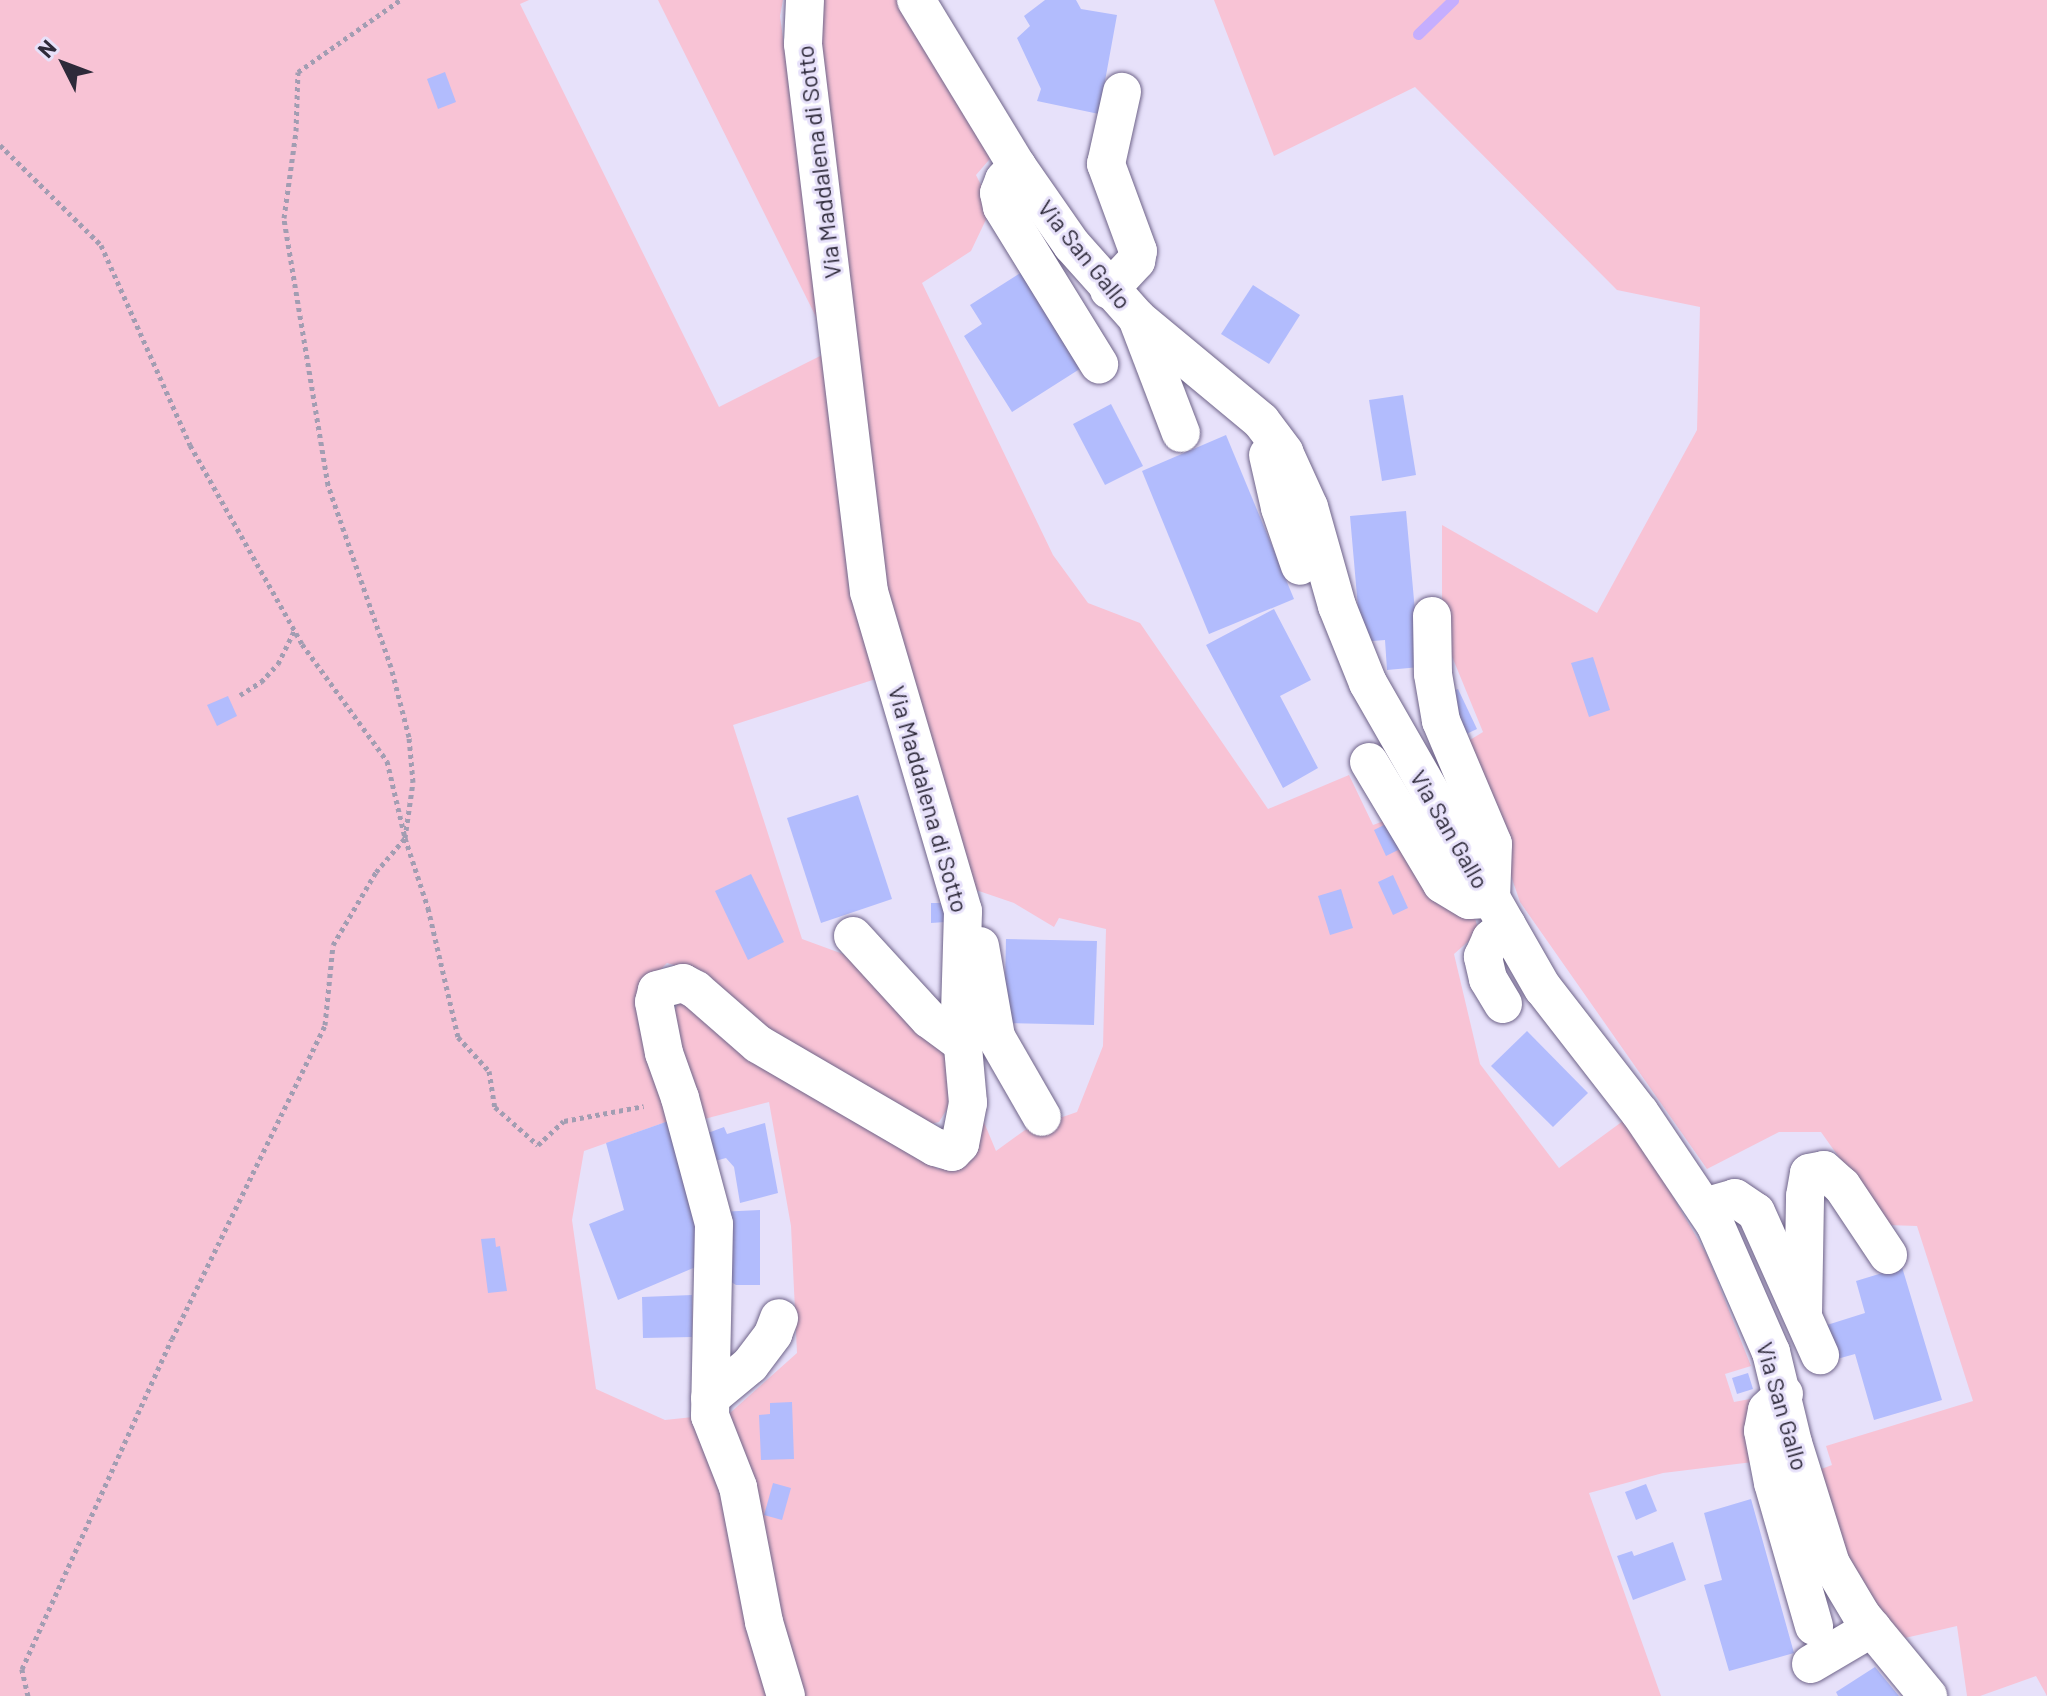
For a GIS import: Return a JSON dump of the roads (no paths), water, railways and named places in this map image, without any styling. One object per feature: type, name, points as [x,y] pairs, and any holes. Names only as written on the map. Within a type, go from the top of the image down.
[{"type":"street","name":"Via Maddalena di Sotto","points":[[786,1696],[764,1622],[738,1487],[710,1416],[714,1224],[680,1098],[664,1053],[654,1002],[657,990],[683,983],[696,990],[758,1044],[921,1140],[952,1152],[960,1144],[968,1103],[960,1013],[963,911],[869,592],[803,44],[805,0]]},
{"type":"street","name":"Via San Gallo","points":[[916,0],[1017,166],[1109,290],[1137,318],[1261,421],[1284,452],[1309,507],[1337,606],[1368,683],[1543,988],[1640,1113],[1715,1224],[1765,1338],[1784,1394],[1793,1443],[1831,1564],[1872,1628],[1928,1696]]},
{"type":"street","points":[[1109,290],[1136,261],[1138,251],[1106,164],[1122,92]]},
{"type":"street","points":[[1017,166],[1004,180],[999,193],[1002,207],[1099,364]]},
{"type":"street","points":[[1137,318],[1181,433]]},
{"type":"street","points":[[1261,421],[1280,508],[1300,566]]},
{"type":"street","points":[[1432,616],[1433,674],[1441,721],[1493,844],[1499,912],[1483,957],[1488,979],[1503,1004]]},
{"type":"street","points":[[1369,762],[1442,884],[1469,900],[1499,912]]},
{"type":"street","points":[[963,911],[976,918],[996,1037],[1042,1117]]},
{"type":"street","points":[[853,936],[929,1019],[963,1044]]},
{"type":"street","points":[[1803,1314],[1805,1196],[1809,1173],[1824,1170],[1842,1186],[1888,1255]]},
{"type":"street","points":[[1704,1207],[1735,1198],[1750,1205],[1820,1355]]},
{"type":"street","points":[[710,1398],[750,1365],[773,1334],[779,1318]]},
{"type":"street","points":[[1784,1394],[1767,1410],[1763,1431],[1773,1483],[1814,1626]]},
{"type":"street","points":[[1811,1664],[1872,1628]]},
{"type":"waterway","points":[[1418,34],[1453,0]]}]
